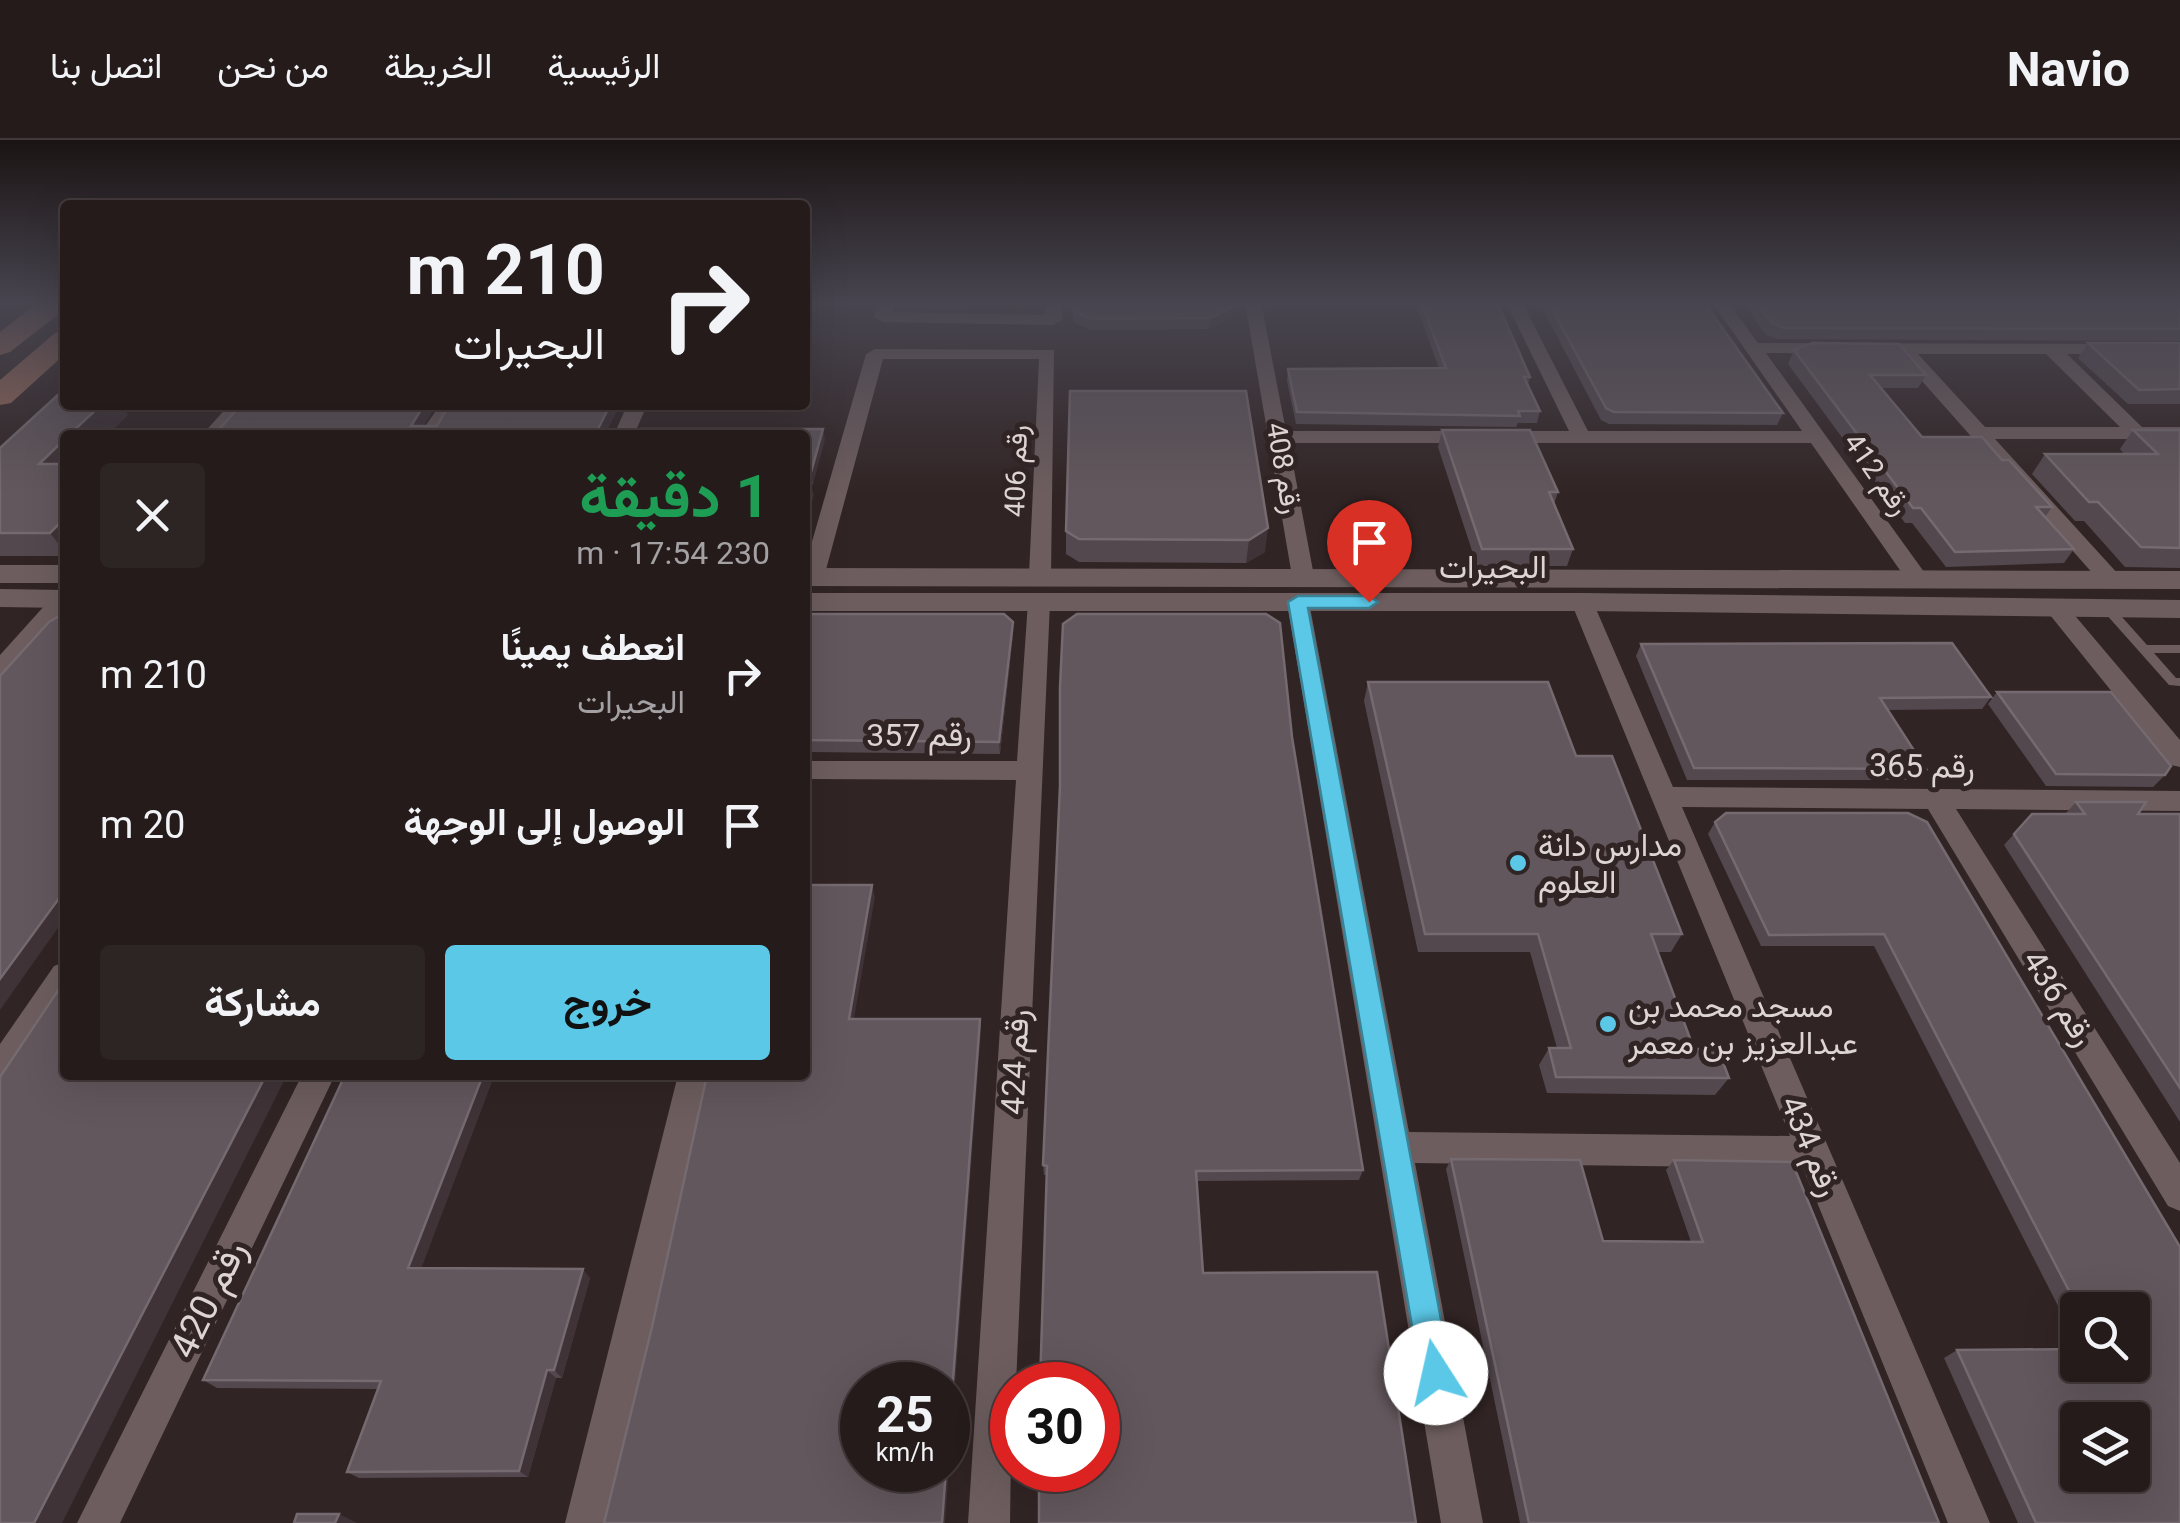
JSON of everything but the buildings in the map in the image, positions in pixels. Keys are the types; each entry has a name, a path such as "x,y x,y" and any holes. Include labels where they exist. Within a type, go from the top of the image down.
{"main road":[{"path":"0,396 34,367"}],"street":[{"name":"رقم 406","path":"810,578 870,367"},
{"name":"رقم 406","path":"1039,589 1048,367"},
{"name":"رقم 408","path":"1265,367 1462,1523"},
{"path":"1546,367 1582,438"},
{"name":"رقم 412","path":"1766,367 1919,581"},
{"path":"1921,367 2111,580"},
{"path":"2069,367 2137,433"},
{"path":"216,430 234,410"},
{"path":"1980,433 2180,433"},
{"path":"1278,437 1817,438"},
{"path":"0,574 60,590"},
{"name":"البحيرات","path":"1584,594 1919,581 2180,580"},
{"name":"البحيرات","path":"810,585 1584,594 2058,610 2180,610"},
{"name":"رقم 424","path":"989,1523 1039,589"},
{"path":"0,598 60,591"},
{"name":"رقم 434","path":"1584,594 1664,796 1969,1523"},
{"path":"0,670 60,596"},
{"path":"2058,610 2180,758"},
{"name":"رقم 357","path":"810,770 1032,771"},
{"name":"رقم 365","path":"1664,796 1937,802 2180,800"},
{"name":"رقم 436","path":"1937,802 2180,1194"},
{"path":"0,1071 60,982"},
{"name":"رقم 420","path":"98,1523 317,1080"},
{"path":"586,1523 693,1080"},
{"path":"1395,1147 1813,1152"}],"lane":[{"path":"2108,610 2173,682 2180,682"},
{"path":"2143,649 2180,649"}],"place":[{"name":"مدارس دانة العلوم","path":"1518,863"},
{"name":"مسجد محمد بن عبدالعزيز بن معمر","path":"1608,1024"}],"route":[{"path":"1369,602 1298,602 1436,1373"}]}
